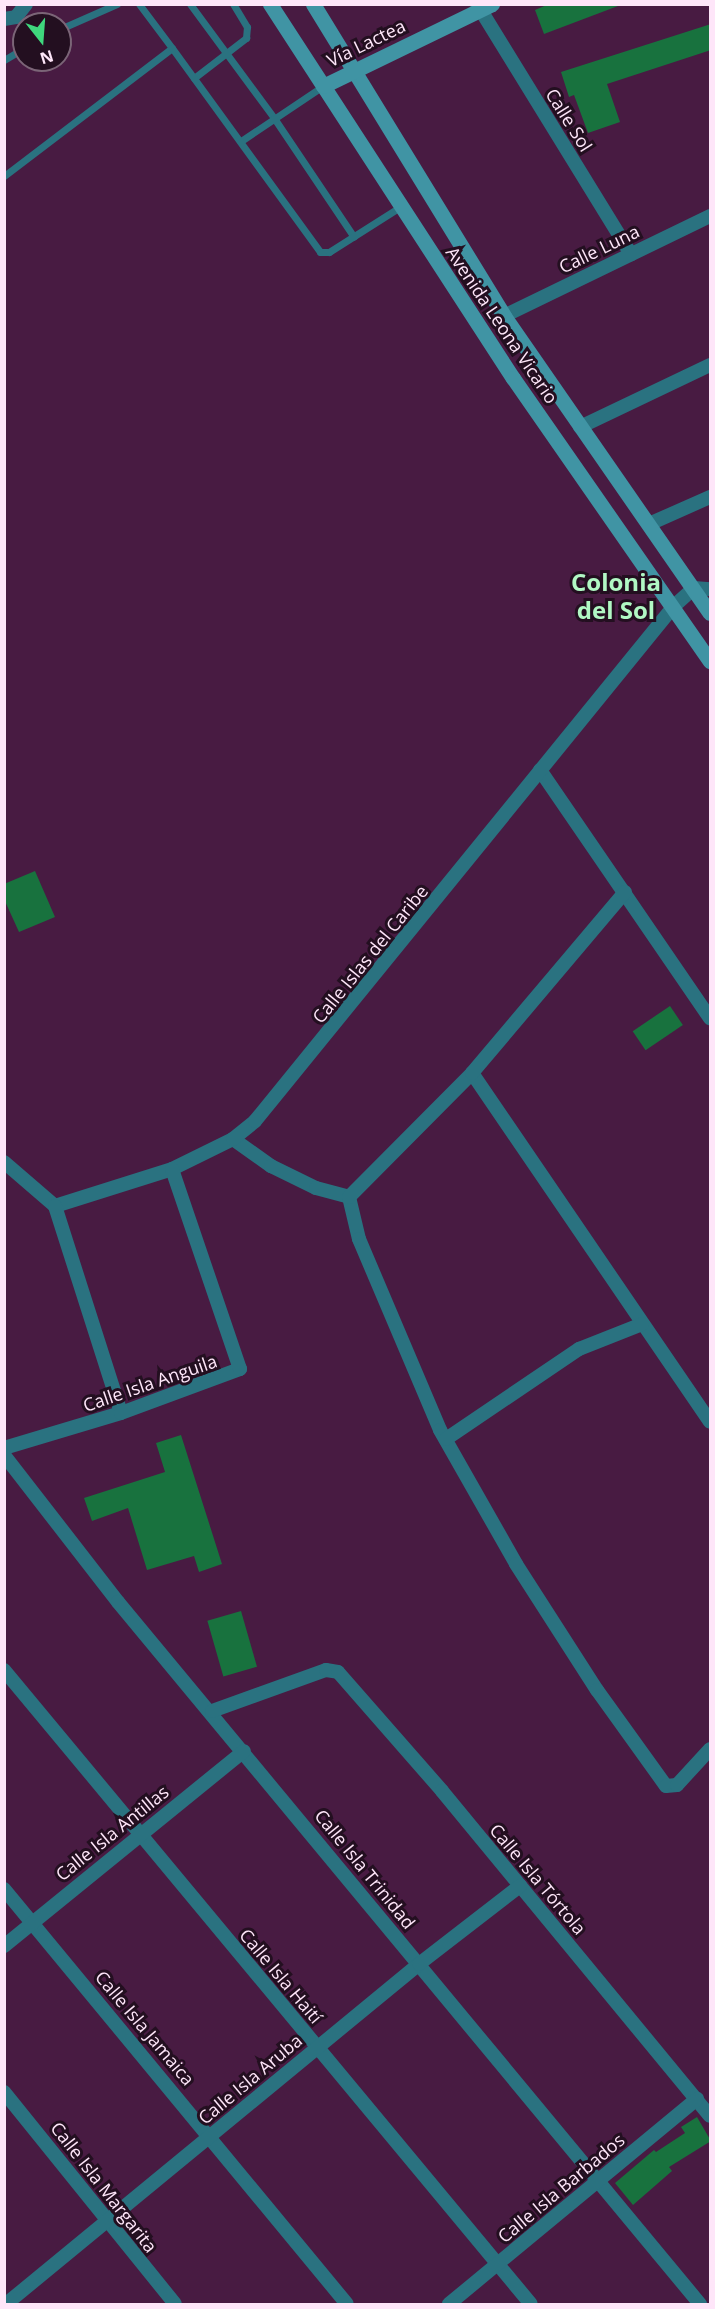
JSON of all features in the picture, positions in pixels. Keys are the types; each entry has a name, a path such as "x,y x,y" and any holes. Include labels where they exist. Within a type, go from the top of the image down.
{"street":[{"path":"4,19 16,17 26,4"},
{"name":"Avenida Leona Vicario","path":"270,4 513,378 711,661"},
{"name":"Avenida Leona Vicario","path":"313,4 504,316 711,613"},
{"name":"Vía Lactea","path":"324,86 483,6"},
{"name":"Calle Sol","path":"483,6 631,254"},
{"name":"Calle Luna","path":"504,316 711,216"},
{"path":"580,427 711,365"},
{"path":"649,524 711,497"},
{"path":"694,588 711,589"},
{"name":"Calle Islas del Caribe","path":"55,1206 172,1169 234,1138 255,1121 308,1059 674,606 694,588"},
{"path":"540,770 711,1018"},
{"path":"349,1197 472,1073 625,892"},
{"path":"472,1073 711,1422"},
{"path":"234,1138 271,1166 316,1188 349,1197"},
{"path":"4,1162 55,1206 121,1413"},
{"name":"Calle Isla Anguila","path":"4,1448 121,1413 240,1370 172,1169"},
{"path":"349,1197 359,1239 405,1354 446,1439 516,1564 597,1690 666,1786 677,1785 711,1749"},
{"path":"446,1439 579,1349 642,1324"},
{"name":"Calle Isla Trinidad","path":"4,1455 118,1602 212,1711 597,2182 700,2304"},
{"name":"Calle Isla Tórtola","path":"212,1711 332,1669 520,1886 711,2116"},
{"name":"Calle Isla Haití","path":"4,1670 531,2304"},
{"name":"Calle Isla Antillas","path":"4,1946 140,1833 244,1751"},
{"name":"Calle Isla Aruba","path":"6,2303 419,1964 520,1886"},
{"name":"Calle Isla Jamaica","path":"4,1889 211,2135 347,2304"},
{"name":"Calle Isla Margarita","path":"4,2092 175,2304"},
{"name":"Calle Isla Barbados","path":"449,2304 697,2099"}],"lane":[{"path":"72,24 117,4"},
{"path":"139,4 320,252 354,237 400,207"},
{"path":"190,4 274,118 354,237"},
{"path":"194,78 246,38 247,27 233,4"},
{"path":"4,176 172,48"},
{"path":"241,141 324,86"}],"building":[{"path":"549,4 618,4 618,6 544,34 535,10"},
{"path":"711,24 711,50 607,84 620,122 588,133 574,95 569,97 561,72"},
{"path":"35,871 55,917 19,932 4,899 4,884"},
{"path":"670,1006 683,1025 646,1050 633,1031"},
{"path":"181,1435 222,1564 199,1572 194,1556 147,1570 128,1508 92,1521 84,1498 165,1472 156,1443"},
{"path":"241,1611 257,1667 223,1676 207,1621"},
{"path":"697,2117 711,2141 669,2167 672,2171 633,2205 615,2183 654,2150 656,2152 685,2133 681,2127"}],"district":[{"name":"Colonia del Sol","path":"616,596"}]}
